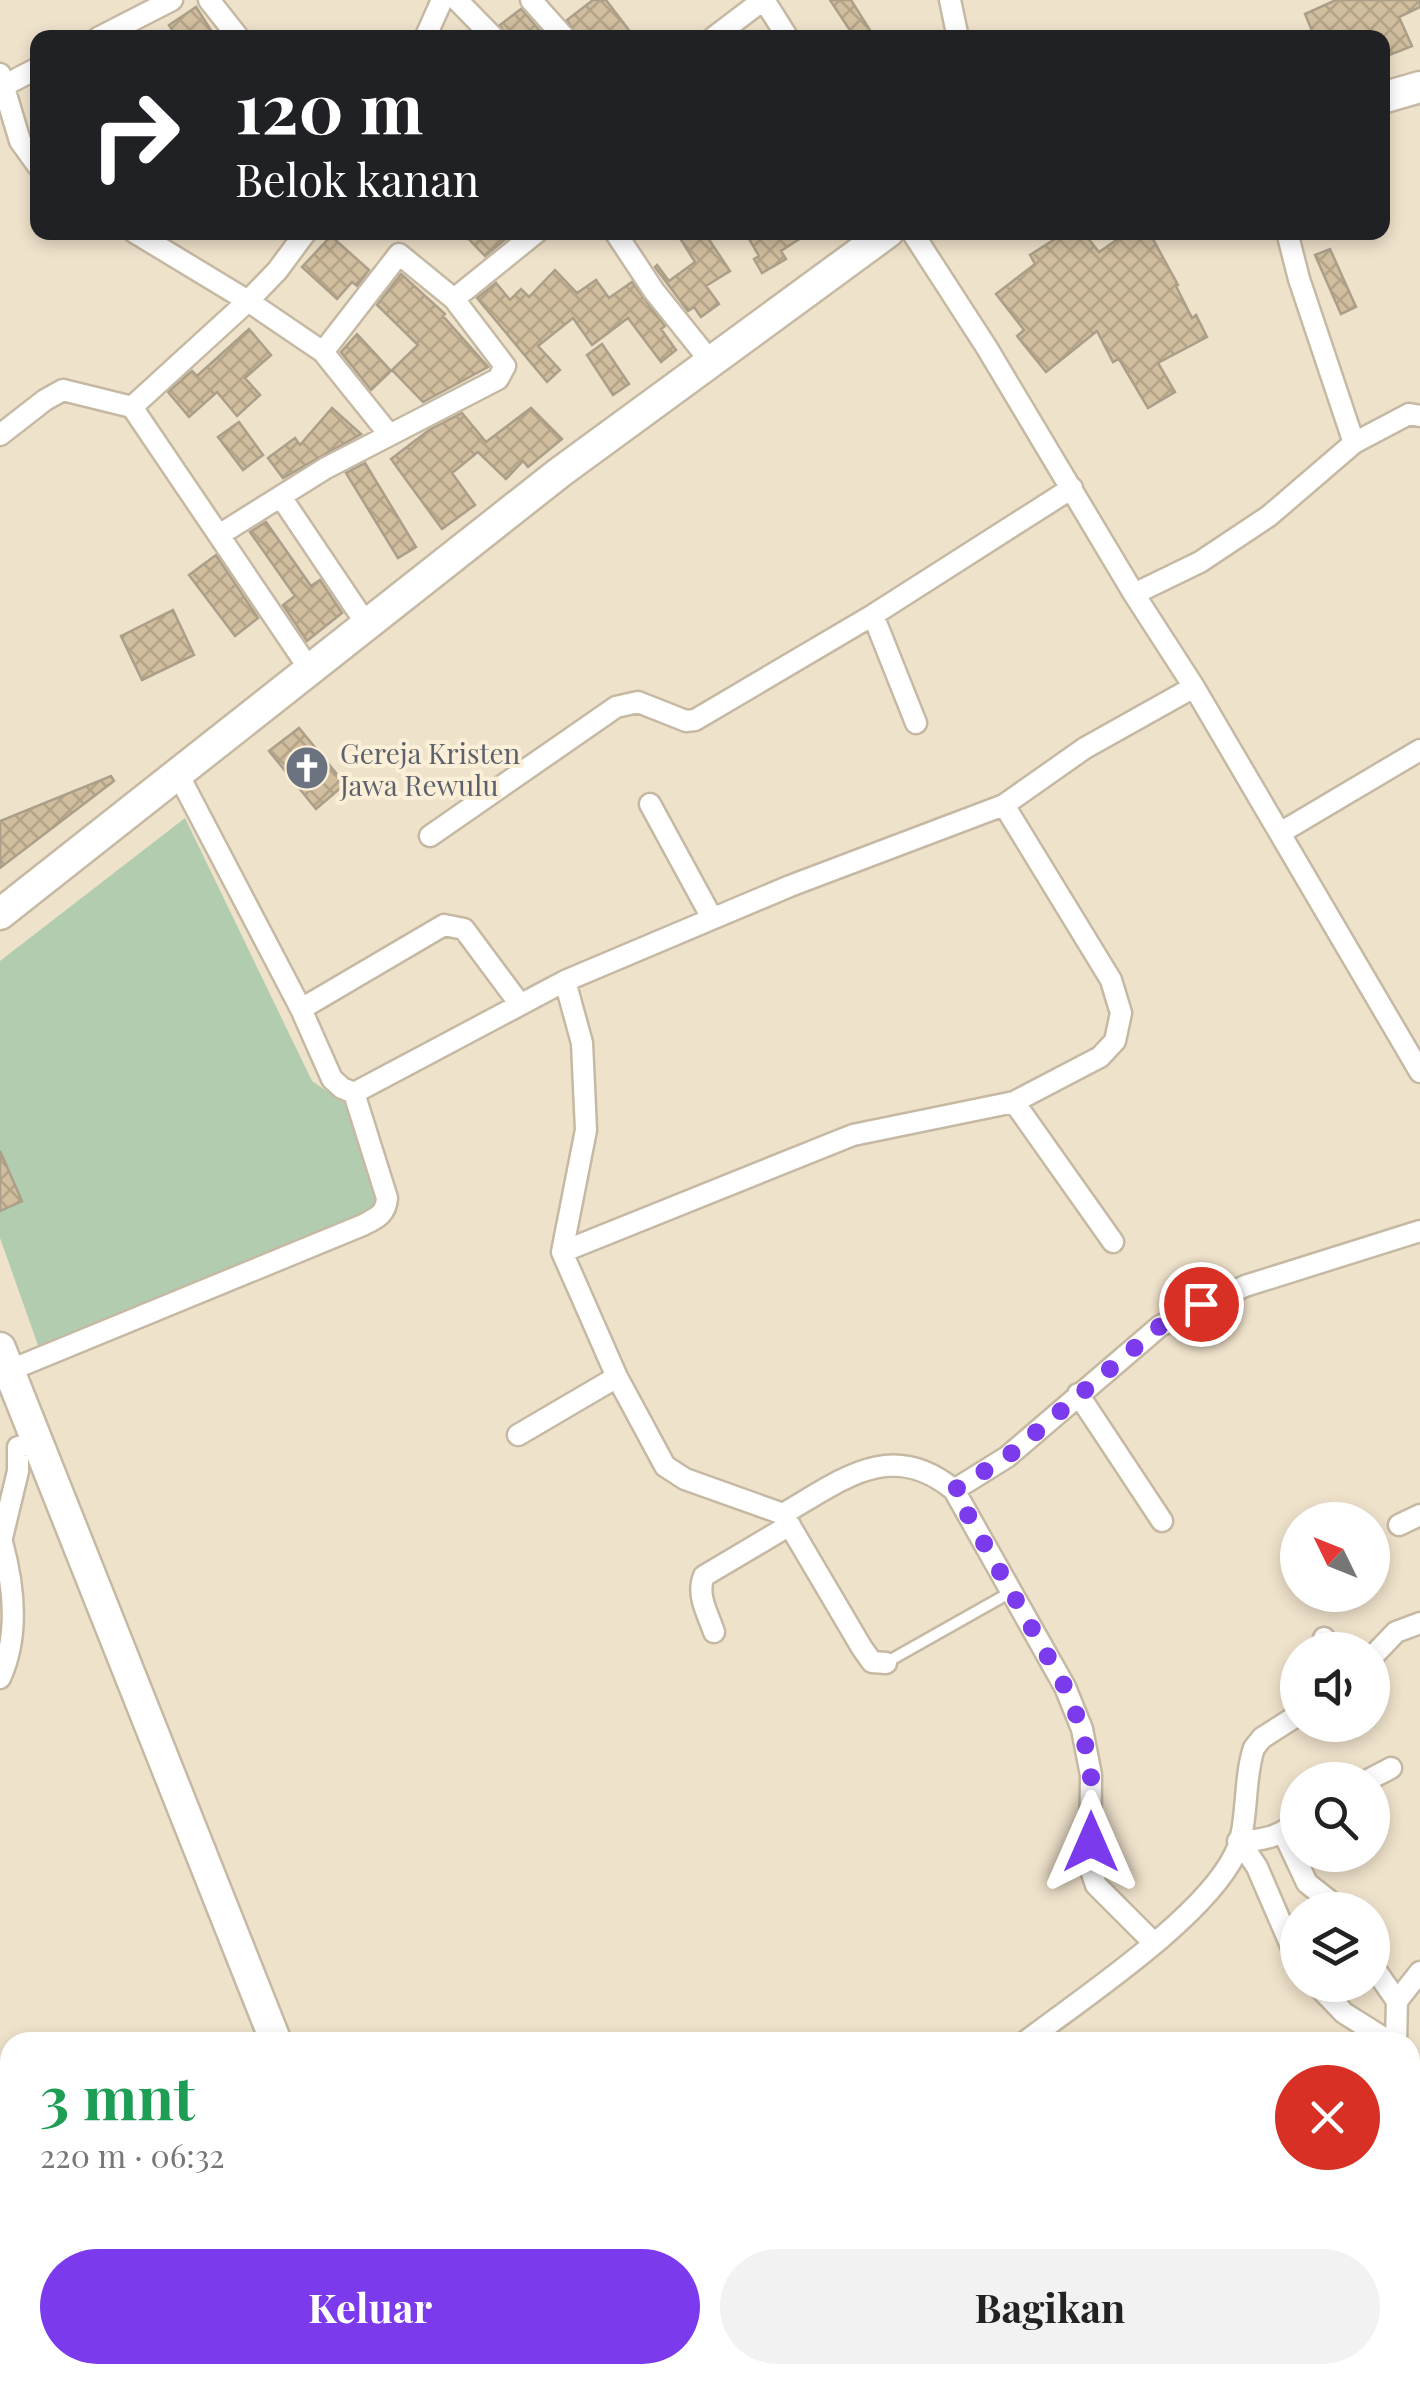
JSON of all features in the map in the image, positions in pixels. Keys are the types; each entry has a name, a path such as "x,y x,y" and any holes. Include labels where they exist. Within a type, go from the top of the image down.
{"main road":[{"path":"1390,96 1420,87"},
{"path":"0,914 559,473 877,240"},
{"path":"4,1359 18,1448 272,2032"}],"street":[{"path":"114,30 172,0"},
{"path":"209,0 232,30"},
{"path":"429,30 442,0"},
{"path":"458,0 486,30"},
{"path":"531,0 558,30"},
{"path":"724,30 764,0 783,30"},
{"path":"950,0 956,30"},
{"path":"30,71 2,80 20,141 30,155"},
{"path":"154,240 324,352 388,434"},
{"path":"132,407 248,301 278,271 300,240"},
{"path":"454,300 527,240"},
{"path":"620,240 654,291 711,362"},
{"path":"917,240 1194,687 1419,1069"},
{"path":"1289,240 1354,443"},
{"path":"220,535 388,434 498,379 504,372 503,359 454,300 399,254 324,352"},
{"path":"0,435 63,390 132,407 310,670"},
{"path":"1134,594 1200,562 1268,516 1354,443 1408,414 1420,416"},
{"path":"430,836 616,706 638,702 696,720 873,615 1072,488"},
{"path":"280,496 367,626"},
{"path":"873,615 916,723"},
{"path":"178,774 301,1009 332,1079 354,1092 564,981 712,918 1004,806 1085,748 1194,687"},
{"path":"1280,833 1420,750"},
{"path":"650,804 712,918"},
{"path":"562,1252 854,1135 1014,1102 1100,1057 1116,1040 1121,1014 1111,980 1004,806"},
{"path":"301,1009 444,925 454,924 464,929 520,1003"},
{"path":"564,981 582,1043 586,1130 562,1252 617,1378 665,1466 685,1479 787,1520 862,1648 872,1662 886,1663"},
{"path":"4,1359 380,1217 387,1198 354,1092"},
{"path":"1014,1102 1113,1242"},
{"path":"954,1490 1007,1457 1160,1326 1244,1286 1420,1230"},
{"path":"518,1435 617,1378"},
{"path":"1078,1394 1162,1521"},
{"path":"0,1678 10,1658 12,1580 1,1544 18,1471 18,1448"},
{"path":"714,1632 701,1596 704,1576 848,1477 891,1463 918,1467 954,1490 1065,1687 1082,1729 1091,1774 1090,1866 1096,1885 1154,1943"},
{"path":"1399,1524 1420,1515"},
{"path":"1390,1638 1420,1623"},
{"path":"1038,2032 1154,1943 1223,1875 1238,1845 1254,1748 1280,1726"},
{"path":"1238,1845 1280,1831"},
{"path":"1238,1845 1257,1867 1280,1920"},
{"path":"1303,1872 1307,1884 1318,1892"},
{"path":"1394,2032 1397,2001 1420,1972"},
{"path":"1390,1991 1397,2001"},
{"path":"1334,2002 1377,2032"}],"lane":[{"path":"886,1663 1012,1592"}],"green space":[{"path":"185,818 312,1081 355,1110 391,1201 39,1348 0,1238 0,961"}],"building":[{"path":"593,0 606,0 629,30 573,30 567,20"},
{"path":"830,0 851,0 870,30 850,30"},
{"path":"1336,0 1420,0 1420,7 1399,17 1412,46 1390,55 1390,30 1312,30 1305,14"},
{"path":"196,7 211,30 172,30 169,25"},
{"path":"521,9 539,30 503,30 500,25"},
{"path":"327,240 335,240 369,270 357,286 352,282 337,299 302,267"},
{"path":"470,240 504,240 485,256"},
{"path":"681,240 709,240 730,271 706,286 719,304 701,317 694,307 688,311 655,267 669,281 695,262"},
{"path":"750,240 798,240 781,251 786,259 762,273 754,259 759,256"},
{"path":"1053,240 1089,240 1099,252 1116,240 1153,240 1192,318 1196,315 1207,337 1158,363 1175,392 1148,408 1119,359 1113,362 1097,331 1046,372 1017,336 1024,330 996,294 1035,264 1030,255"},
{"path":"1330,249 1356,307 1341,314 1315,255"},
{"path":"555,270 577,293 596,280 609,298 632,282 665,326 661,329 676,350 661,362 628,318 592,345 573,318 538,346 560,370 547,382 477,298 496,283 510,300 521,289 529,297"},
{"path":"401,274 445,314 488,367 423,402 392,370 418,345 377,305"},
{"path":"249,329 271,355 245,378 260,395 237,416 217,392 189,417 168,392 192,371 197,376"},
{"path":"357,334 391,371 371,390 341,352"},
{"path":"602,344 629,384 613,395 587,355"},
{"path":"332,408 361,434 283,478 268,458 295,438 300,445"},
{"path":"531,408 562,439 528,467 523,461 506,479 478,452 452,473 475,505 442,529 391,459 429,430 462,413 486,442"},
{"path":"239,422 263,455 243,470 218,437"},
{"path":"365,463 416,547 398,558 346,473"},
{"path":"266,522 311,586 320,580 342,613 307,641 283,605 295,596 250,532"},
{"path":"216,555 258,618 235,636 189,575"},
{"path":"173,610 194,655 142,680 121,636"},
{"name":"Gereja Kristen Jawa Rewulu","path":"299,728 345,784 316,809 269,751"},
{"path":"111,776 114,781 0,868 0,821"},
{"path":"0,1151 22,1201 0,1211"}],"place":[{"name":"Gereja Kristen Jawa Rewulu","path":"307,768"}],"route":[{"path":"1091,1842 1091,1774 1082,1729 1065,1687 954,1490 1007,1457 1160,1326 1201,1304"}]}
